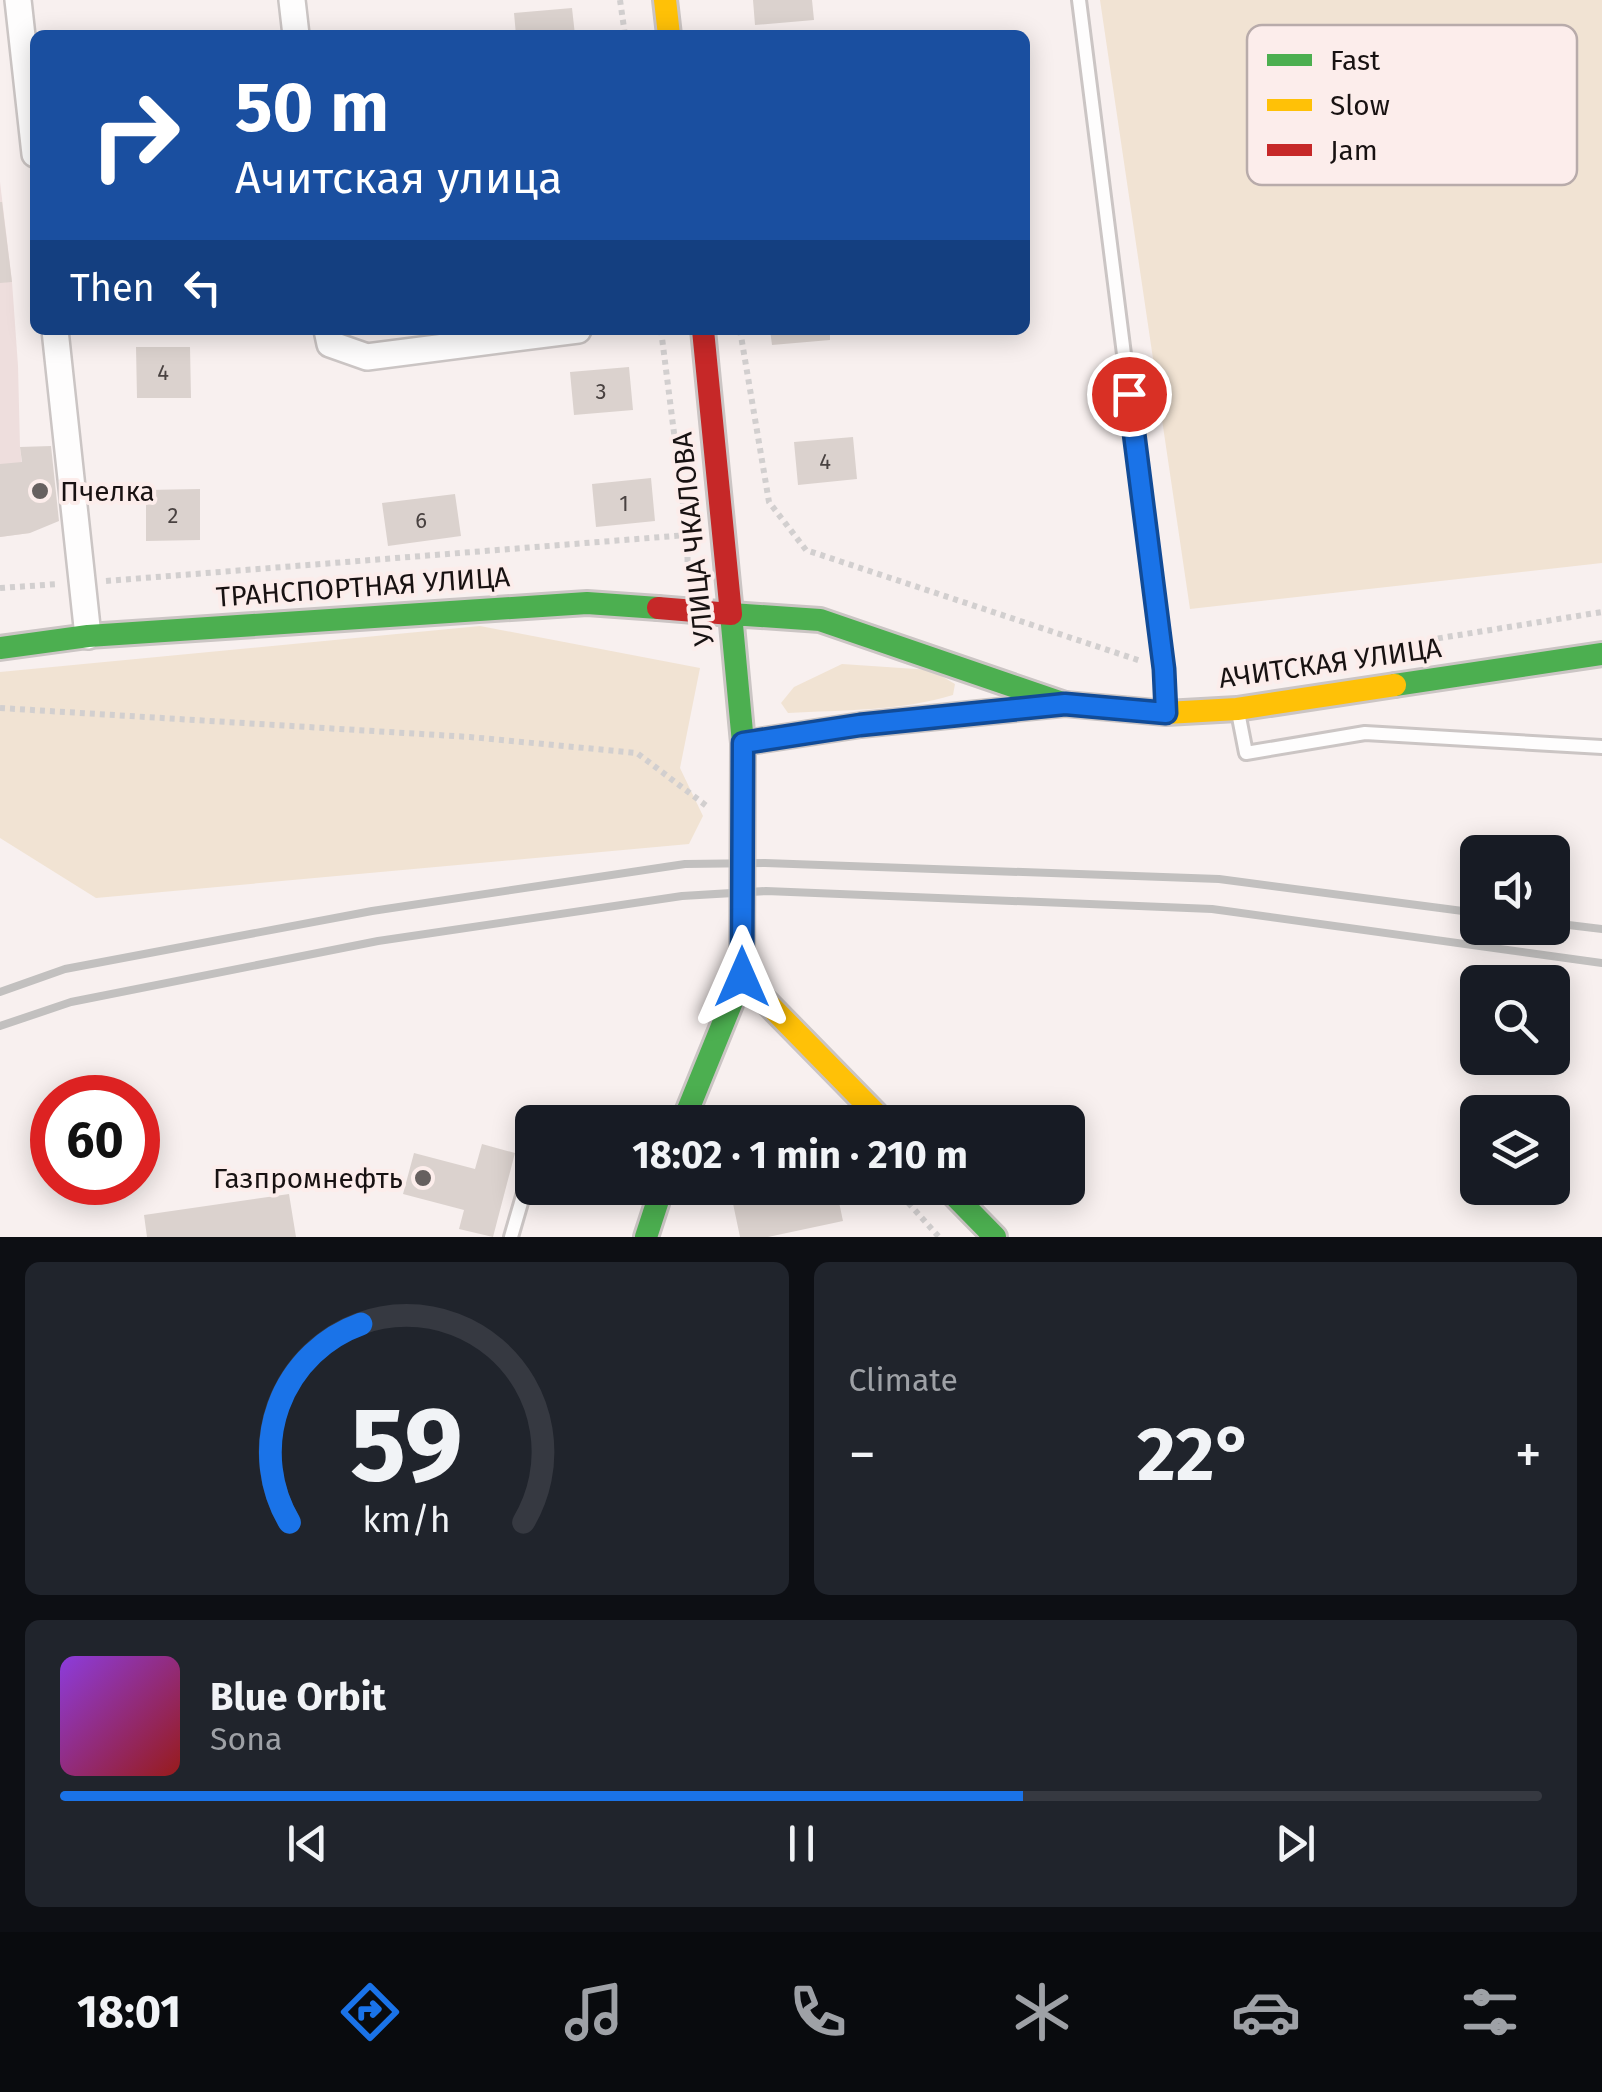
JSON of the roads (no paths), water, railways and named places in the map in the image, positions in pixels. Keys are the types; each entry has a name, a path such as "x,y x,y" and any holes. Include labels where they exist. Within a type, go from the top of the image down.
{"main road":[{"path":"666,0 669,30"},
{"name":"УЛИЦА ЧКАЛОВА","path":"703,335 743,743 742,977"},
{"name":"ТРАНСПОРТНАЯ УЛИЦА","path":"0,648 88,636 587,603 731,614"},
{"name":"АЧИТСКАЯ УЛИЦА","path":"731,614 820,620 1065,704"},
{"name":"АЧИТСКАЯ УЛИЦА","path":"743,743 860,725 1065,704 1166,713 1237,709 1602,654"},
{"path":"691,1105 742,977 867,1105"},
{"path":"646,1237 656,1205"},
{"path":"964,1205 995,1237"}],"street":[{"path":"18,0 30,109"},
{"path":"292,0 295,30"},
{"path":"55,335 88,636"},
{"path":"328,335 330,344 367,356 537,335"}],"lane":[{"path":"1079,0 1164,669 1166,713"},
{"path":"1237,709 1246,753 1365,733 1602,747"},
{"path":"511,1237 520,1205"}],"railway":[{"path":"0,992 65,969 372,911 685,864 765,863 1219,879 1460,911"},
{"path":"0,1026 71,1002 378,941 682,896 766,891 1212,909 1602,963"},
{"path":"1570,925 1602,929"}],"place":[{"name":"Пчелка","path":"40,491"},
{"name":"Газпромнефть","path":"423,1178"}]}
